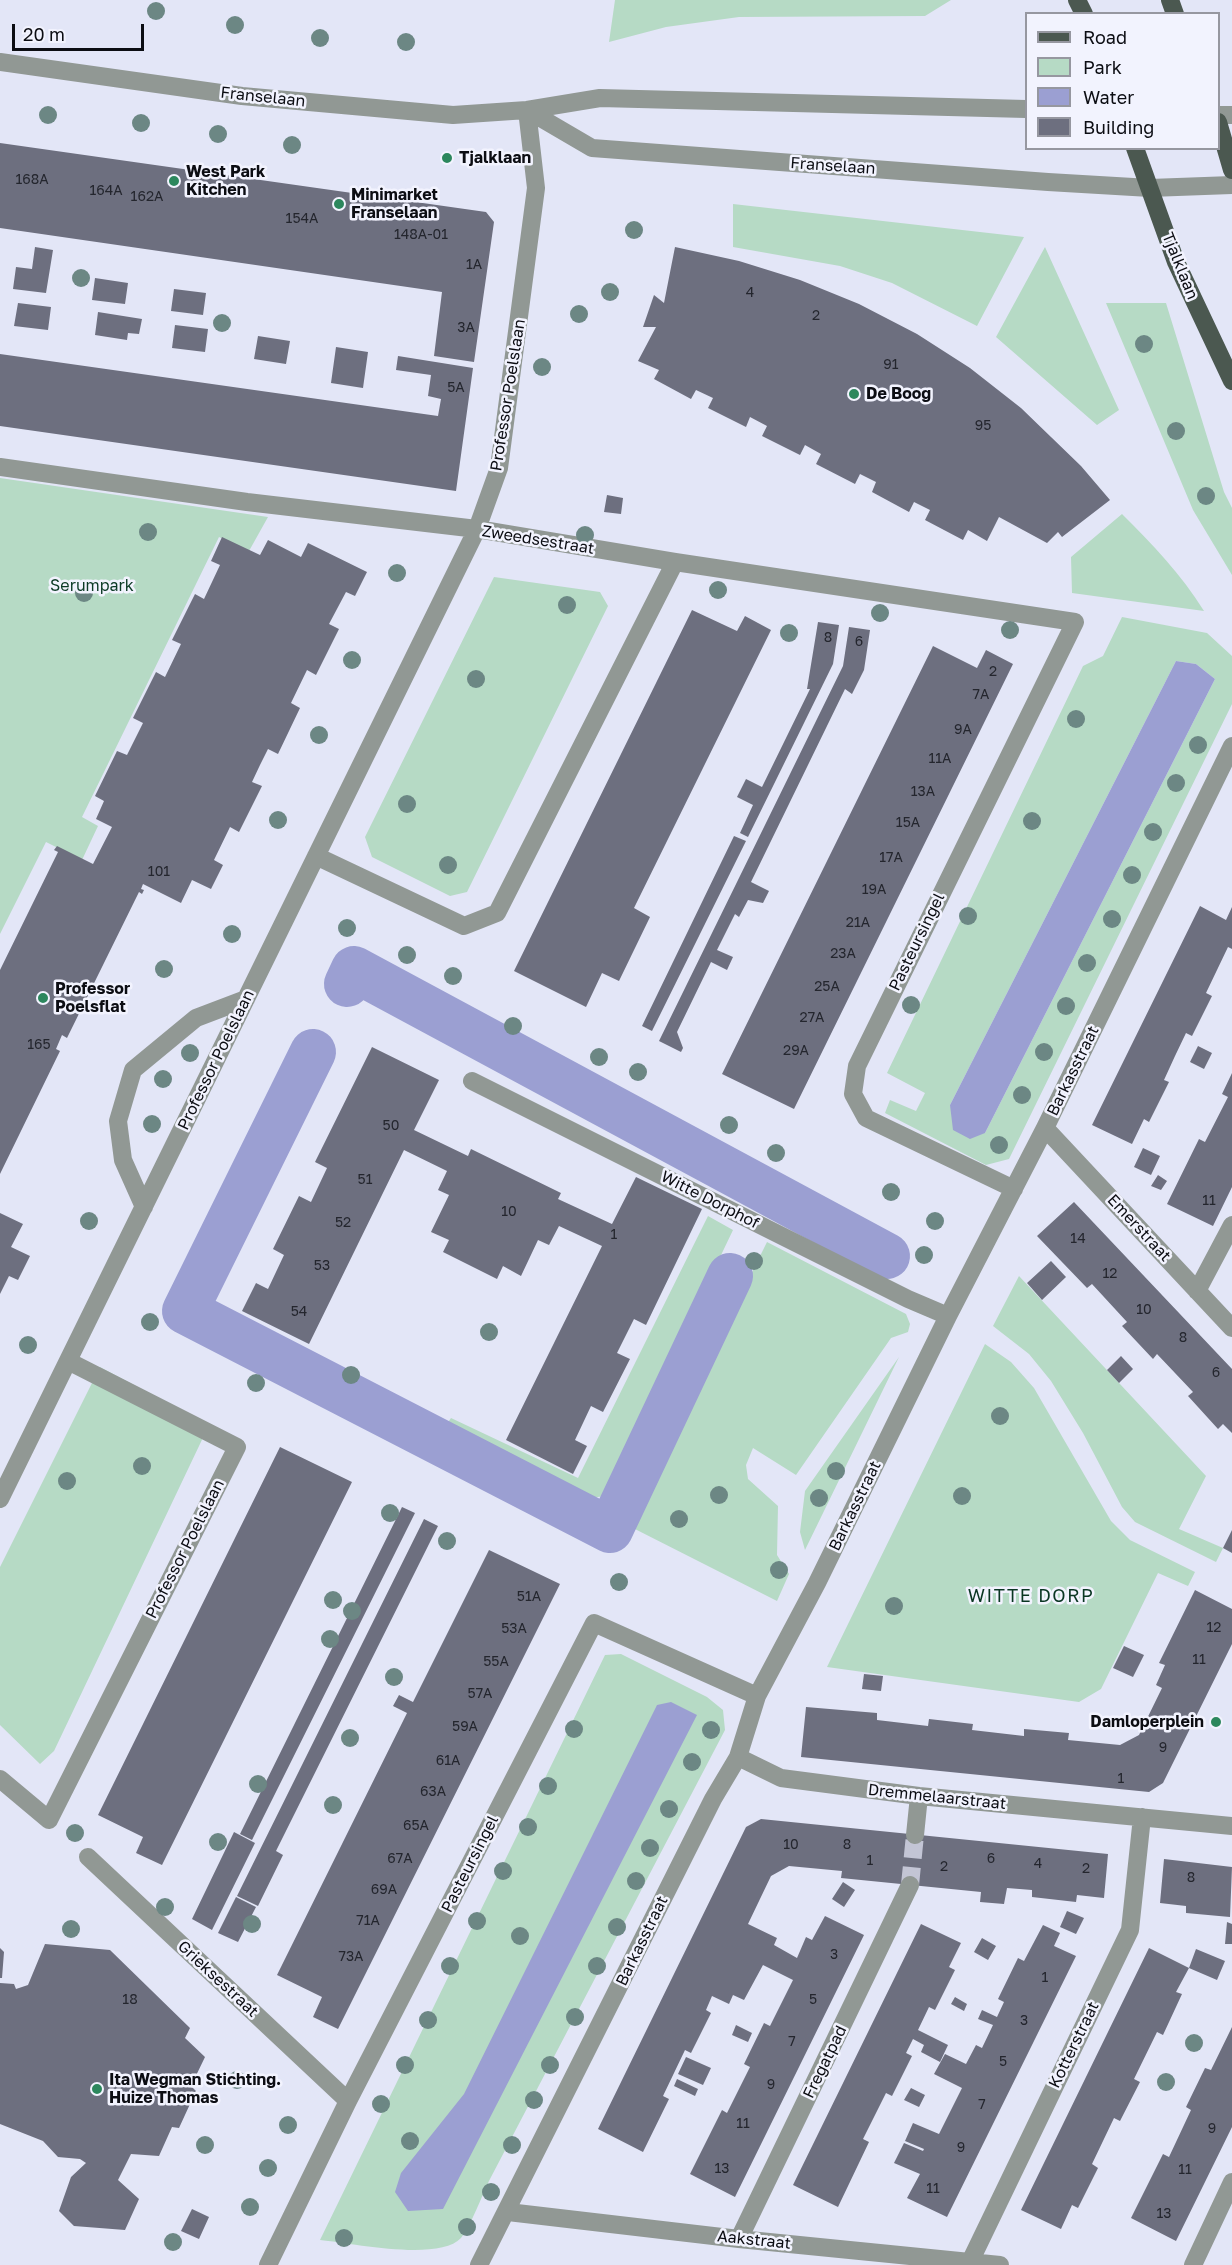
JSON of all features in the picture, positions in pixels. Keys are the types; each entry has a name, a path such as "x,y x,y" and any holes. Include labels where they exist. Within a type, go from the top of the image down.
{"main road":[{"path":"1220,129 1232,170"},
{"name":"Tjalklaan","path":"1136,150 1176,262 1232,381"}],"street":[{"name":"Franselaan","path":"0,62 242,96 453,115 527,110 600,98 1025,109"},
{"name":"Franselaan","path":"527,110 592,148 1150,188 1232,185"},
{"name":"Professor Poelslaan","path":"0,1499 477,529 499,468 535,200 536,188 527,110"},
{"name":"Zweedsestraat","path":"0,467 247,502 477,529 675,562 1075,622"},
{"path":"316,856 464,926 497,913 675,562"},
{"name":"Pasteursingel","path":"1014,1189 866,1118 853,1094 856,1066 1075,622"},
{"name":"Barkasstraat","path":"479,2265 508,2212 713,1799 738,1757 757,1696 817,1583 948,1316 1046,1128 1232,746"},
{"path":"144,1207 123,1160 118,1121 133,1070 196,1018 246,999"},
{"name":"Witte Dorphof","path":"472,1081 886,1288 948,1316"},
{"name":"Emerstraat","path":"1046,1128 1232,1328"},
{"path":"1197,1291 1232,1225"},
{"name":"Professor Poelslaan","path":"0,1779 50,1820 237,1447 68,1361"},
{"name":"Pasteursingel","path":"268,2265 348,2101 594,1623 757,1696"},
{"name":"Dremmelaarstraat","path":"738,1757 781,1778 919,1796 1142,1817"},
{"path":"915,1835 919,1796"},
{"path":"1142,1817 1232,1826"},
{"name":"Kotterstraat","path":"970,2262 1130,1930 1142,1817"},
{"name":"Grieksestraat","path":"88,1857 348,2101"},
{"name":"Fregatpad","path":"739,2239 910,1885"},
{"path":"1193,2265 1232,2182"},
{"name":"Aakstraat","path":"508,2212 739,2239 1000,2265"}],"green space":[{"path":"615,0 951,0 925,16 739,17 666,27 609,42"},
{"path":"733,204 1024,237 977,326 892,283 840,266 733,247"},
{"path":"1045,247 1119,410 1097,425 996,337"},
{"path":"1106,303 1166,303 1224,492 1232,508 1232,575 1193,510"},
{"name":"Serumpark","path":"0,478 268,517 249,551 219,537 82,817 98,826 82,860 46,842 0,934"},
{"path":"1122,514 1166,560 1204,611 1072,593 1071,557"},
{"path":"494,577 600,592 608,606 467,892 450,896 372,857 365,837"},
{"path":"1122,617 1207,633 1232,656 1232,704 1009,1159 986,1165 885,1113 890,1100 916,1111 925,1093 887,1073 1083,666 1103,656","holes":["1176,661 1196,664 1215,679 985,1133 950,1105"]},
{"path":"708,1216 733,1230 606,1496 581,1499 440,1434 451,1418 578,1478"},
{"path":"767,1242 906,1314 910,1324 908,1332 891,1338 796,1475 753,1448 746,1465 748,1479 778,1506 777,1555 789,1574 777,1601 627,1525"},
{"path":"1019,1276 1206,1476 1179,1529 1223,1548 1216,1562 1135,1522 1122,1507 1083,1433 1051,1381 1029,1354 993,1326"},
{"path":"985,1344 1011,1362 1034,1388 1111,1521 1130,1540 1195,1572 1188,1586 1158,1573 1101,1689 1079,1702 827,1667"},
{"path":"899,1357 805,1550 800,1532 805,1491"},
{"path":"100,1367 209,1425 54,1751 40,1764 0,1725 0,1567"},
{"path":"621,1654 707,1697 723,1710 725,1730 490,2179 465,2233 450,2245 415,2250 320,2240 605,1655"}],"water":[{"path":"1176,661 1196,664 1215,679 985,1133 970,1139 953,1130 950,1105"},
{"path":"671,1702 697,1715 443,2209 408,2211 395,2192 401,2173 464,2094 657,1705"}],"building":[{"path":"0,143 486,212 494,222 474,362 434,356 442,292 0,228"},
{"path":"35,247 53,250 46,293 13,289 16,267 32,269"},
{"name":"De Boog","path":"675,247 739,261 800,280 859,304 917,334 970,368 1021,408 1081,466 1110,500 1062,537 1058,532 1047,543 999,517 987,541 968,530 963,540 925,520 930,510 914,502 909,512 872,492 876,482 860,474 855,484 816,464 821,454 805,445 800,455 762,436 767,426 750,417 746,427 708,408 713,398 696,390 691,399 654,379 659,370 638,361 656,327 643,327 654,295 664,303"},
{"path":"95,278 128,283 125,304 92,300"},
{"path":"174,289 206,293 203,315 171,311"},
{"path":"18,303 51,307 48,330 14,326"},
{"path":"98,312 142,319 139,334 128,333 127,340 95,335"},
{"path":"175,325 208,329 205,352 172,348"},
{"path":"258,336 290,341 286,364 254,359"},
{"path":"336,347 368,352 363,388 331,383"},
{"path":"0,354 438,416 441,399 428,396 431,375 396,370 398,356 473,368 456,491 0,426"},
{"path":"607,495 623,498 621,514 604,512"},
{"path":"222,537 260,555 268,540 301,557 308,543 367,572 355,596 346,592 329,624 339,629 316,675 307,670 291,703 300,708 278,754 268,749 260,765 252,782 262,786 239,832 230,827 214,860 223,865 211,889 192,880 181,903 143,884 141,889 144,890 142,894 139,892 67,1038 62,1035 56,1049 60,1051 0,1174 0,970 58,852 54,850 57,846 93,864 112,827 96,819 104,801 95,796 117,751 127,755 143,723 133,718 156,672 165,677 181,644 172,640 195,594 204,599 220,565 211,561"},
{"path":"692,610 737,631 745,616 771,630 634,908 650,917 619,981 602,973 586,1007 514,971"},
{"path":"818,622 839,625 833,664 748,837 740,833 753,805 737,797 746,779 762,787 810,689 807,689"},
{"path":"849,627 870,630 864,670 852,694 845,689 751,882 769,891 763,903 748,900 739,917 735,914 717,950 733,957 727,970 711,962 677,1032 683,1048 681,1052 659,1041 843,666"},
{"path":"933,646 977,668 986,650 1013,664 794,1109 722,1074"},
{"path":"734,836 746,841 652,1031 642,1026"},
{"path":"1200,906 1226,920 1232,907 1232,949 1228,947 1206,993 1212,996 1192,1036 1186,1033 1164,1080 1169,1082 1149,1122 1144,1119 1132,1144 1092,1125"},
{"path":"1198,1046 1212,1053 1204,1069 1190,1062"},
{"path":"372,1047 439,1080 414,1130 468,1156 471,1149 561,1193 558,1199 612,1224 636,1177 702,1209 646,1325 634,1319 617,1353 630,1359 603,1412 591,1406 575,1440 587,1446 573,1474 506,1440 602,1246 559,1226 549,1245 538,1240 521,1276 503,1266 497,1279 443,1252 449,1240 431,1232 449,1195 438,1190 447,1171 404,1150 309,1344 242,1311 256,1283 268,1289 284,1255 273,1249 299,1196 311,1202 327,1168 315,1162"},
{"path":"1232,1073 1232,1187 1213,1226 1167,1204 1199,1139 1205,1142 1228,1097 1222,1094"},
{"path":"1143,1148 1160,1156 1151,1175 1134,1167"},
{"path":"1158,1175 1167,1181 1161,1190 1151,1186"},
{"path":"1074,1202 1232,1369 1232,1433 1223,1424 1218,1429 1188,1396 1193,1392 1157,1354 1153,1359 1122,1326 1127,1322 1092,1284 1087,1288 1037,1236"},
{"path":"0,1213 23,1224 11,1247 30,1256 18,1280 9,1276 0,1294"},
{"path":"1051,1261 1066,1277 1042,1300 1027,1283"},
{"path":"1121,1356 1133,1369 1119,1383 1107,1370"},
{"path":"280,1447 352,1482 162,1865 136,1853 143,1837 98,1815"},
{"path":"402,1507 415,1513 252,1840 240,1834"},
{"path":"424,1519 438,1526 276,1851 283,1855 258,1906 237,1896"},
{"path":"1232,1530 1232,1553 1223,1548"},
{"path":"489,1550 560,1584 338,2029 313,2017 322,1997 277,1975 407,1713 393,1706 399,1695 413,1702"},
{"path":"1195,1590 1232,1609 1232,1644 1163,1783 1149,1792 801,1757 806,1707 877,1713 877,1720 928,1726 929,1719 973,1724 972,1730 1024,1736 1024,1729 1069,1733 1068,1740 1120,1745 1139,1735 1162,1688 1156,1685 1165,1665 1159,1663"},
{"path":"1124,1646 1144,1655 1133,1677 1113,1668"},
{"path":"864,1674 883,1676 881,1691 862,1689"},
{"path":"761,1819 1108,1854 1104,1898 1077,1895 1076,1902 1032,1897 1032,1890 1007,1888 1004,1904 980,1902 981,1892 841,1878 842,1871 789,1866 771,1876 748,1924 777,1938 774,1945 797,1958 806,1937 812,1940 825,1916 864,1935 735,2197 690,2174 722,2110 727,2113 750,2067 744,2064 764,2023 770,2026 793,1980 763,1965 744,2000 733,1995 729,2004 712,1996 706,2010 711,2013 691,2053 685,2050 663,2096 669,2099 643,2152 598,2129 746,1827"},
{"path":"234,1832 255,1843 212,1930 192,1919"},
{"path":"1164,1859 1232,1867 1230,1917 1186,1913 1186,1906 1160,1903"},
{"path":"843,1882 855,1890 844,1907 832,1899"},
{"path":"236,1897 256,1907 238,1942 218,1933"},
{"path":"1067,1911 1084,1918 1076,1934 1060,1927"},
{"path":"1227,1922 1232,1924 1232,1944 1225,1944"},
{"path":"921,1924 961,1943 949,1967 955,1970 935,2010 929,2007 918,2030 948,2045 940,2062 921,2052 924,2045 913,2039 906,2053 912,2056 892,2096 886,2093 863,2139 869,2142 838,2207 793,2185"},
{"path":"1043,1925 1060,1933 1054,1946 1076,1956 947,2217 907,2198 920,2174 894,2163 904,2143 923,2151 924,2149 905,2141 913,2123 939,2134 962,2088 934,2074 945,2054 966,2064 976,2045 982,2048 993,2025 978,2019 982,2010 997,2017 1004,2002 998,1999 1018,1958 1024,1961"},
{"path":"982,1938 996,1946 988,1960 974,1952"},
{"name":"Ita Wegman Stichting. Huize Thomas","path":"45,1944 110,1950 190,2028 185,2038 205,2057 191,2086 196,2091 179,2128 172,2127 159,2156 131,2154 118,2180 139,2199 125,2230 74,2226 59,2211 71,2177 86,2163 80,2159 58,2157 43,2141 0,2124 0,1983 14,1984 16,1989 28,1985"},
{"path":"0,1948 4,1952 2,1978 0,1978"},
{"path":"1149,1948 1189,1968 1176,1992 1182,1994 1163,2035 1157,2032 1134,2079 1140,2082 1120,2121 1114,2118 1092,2164 1098,2168 1078,2208 1072,2205 1061,2229 1021,2210"},
{"path":"1196,1949 1225,1961 1217,1980 1189,1968"},
{"path":"955,1997 967,2004 964,2011 951,2004"},
{"path":"736,2025 752,2033 748,2042 732,2035"},
{"path":"1232,2027 1232,2127 1176,2241 1131,2218 1163,2154 1169,2157 1191,2110 1186,2107 1205,2068 1211,2070"},
{"path":"686,2057 711,2068 703,2085 678,2074"},
{"path":"677,2079 698,2089 695,2096 674,2086"},
{"path":"911,2088 925,2095 919,2107 904,2100"},
{"path":"192,2209 209,2217 199,2239 181,2231"}],"waterway":[{"path":"347,984 354,969 887,1256"},
{"path":"313,1052 185,1311 610,1530 730,1276"}],"tunnel":[{"path":"910,1885 915,1835"}],"place":[{"name":"Tjalklaan","path":"447,158"},
{"name":"West Park Kitchen","path":"174,181"},
{"name":"Minimarket Franselaan","path":"339,204"},
{"name":"De Boog","path":"854,394"},
{"name":"Professor Poelsflat","path":"43,998"},
{"name":"Damloperplein","path":"1216,1722"},
{"name":"Ita Wegman Stichting. Huize Thomas","path":"97,2089"}],"district":[{"name":"WITTE DORP","path":"1031,1596"}]}
